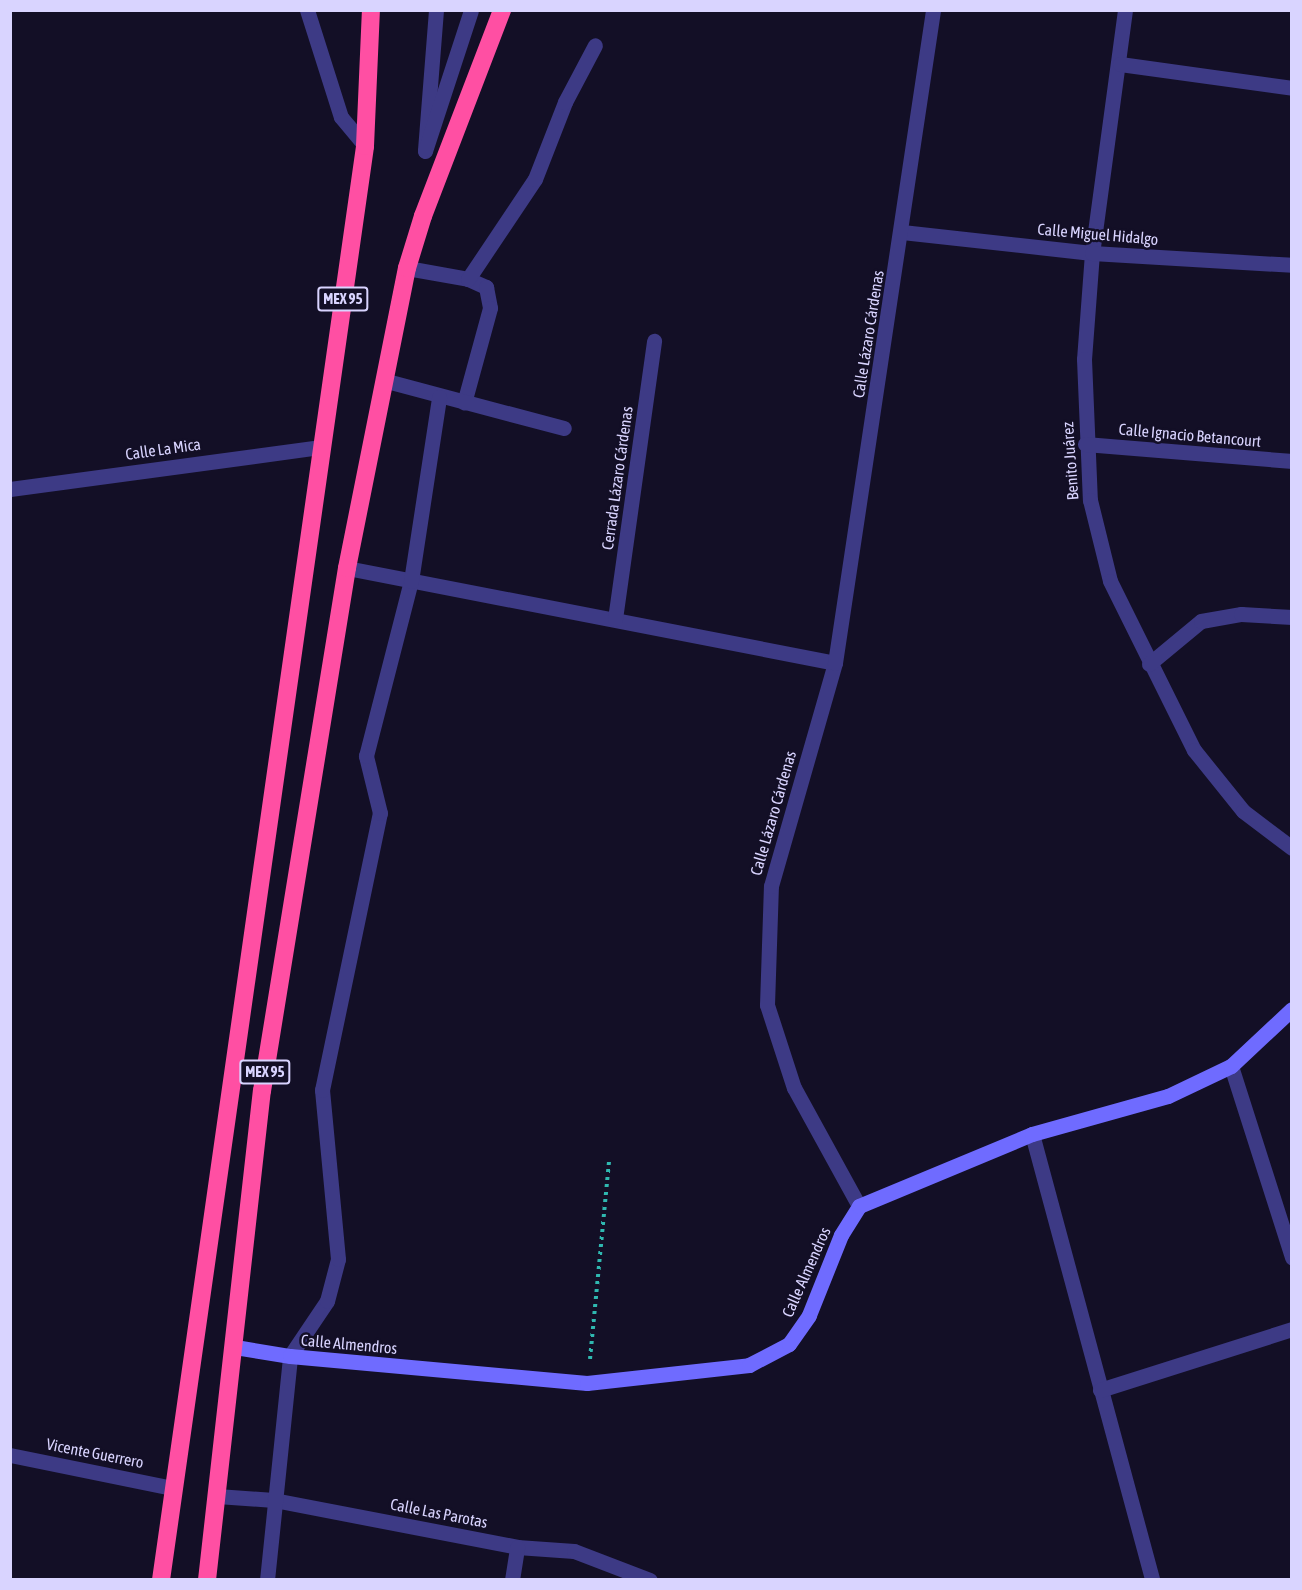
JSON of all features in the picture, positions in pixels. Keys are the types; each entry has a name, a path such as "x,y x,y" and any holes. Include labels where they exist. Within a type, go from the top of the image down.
{"highway":[{"name":"MEX 95","path":"161,1580 172,1488 365,146 371,10"},
{"name":"MEX 95","path":"207,1580 262,1091 347,568 407,268 423,216 502,10"}],"street":[{"path":"307,10 341,117 365,146"},
{"path":"436,10 425,151 471,10"},
{"name":"Calle Lázaro Cárdenas","path":"859,1206 794,1088 767,1005 771,886 835,663 902,232 933,10"},
{"name":"Benito Juárez","path":"1125,10 1120,64 1092,253 1084,359 1085,444 1090,500 1110,581 1149,664 1194,750 1243,811 1292,848"},
{"path":"468,279 535,179 565,102 595,45"},
{"path":"1120,64 1292,88"},
{"name":"Calle Miguel Hidalgo","path":"902,232 1092,253 1292,265"},
{"path":"407,268 468,279 486,287 490,308 464,403"},
{"name":"Cerrada Lázaro Cárdenas","path":"615,619 654,341"},
{"path":"383,380 439,397 564,428"},
{"path":"267,1580 290,1356 327,1301 338,1259 322,1090 380,813 366,756 411,581 439,397"},
{"name":"Calle Ignacio Betancourt","path":"1085,444 1292,461"},
{"name":"Calle La Mica","path":"10,489 321,447"},
{"path":"347,568 835,663"},
{"path":"1149,664 1201,621 1240,614 1292,617"},
{"path":"859,1206 1032,1134 1168,1096 1231,1066 1292,1009"},
{"path":"1231,1066 1292,1257"},
{"path":"1032,1134 1152,1580"},
{"name":"Calle Almendros","path":"235,1347 290,1356 587,1383 749,1365 789,1344 809,1315 841,1235 859,1206"},
{"path":"1100,1390 1292,1329"},
{"name":"Vicente Guerrero","path":"10,1455 172,1488"},
{"name":"Calle Las Parotas","path":"217,1496 274,1500 517,1547 574,1551 650,1580"},
{"path":"512,1580 517,1547"}],"path":[{"path":"587,1383 609,1160"}]}
